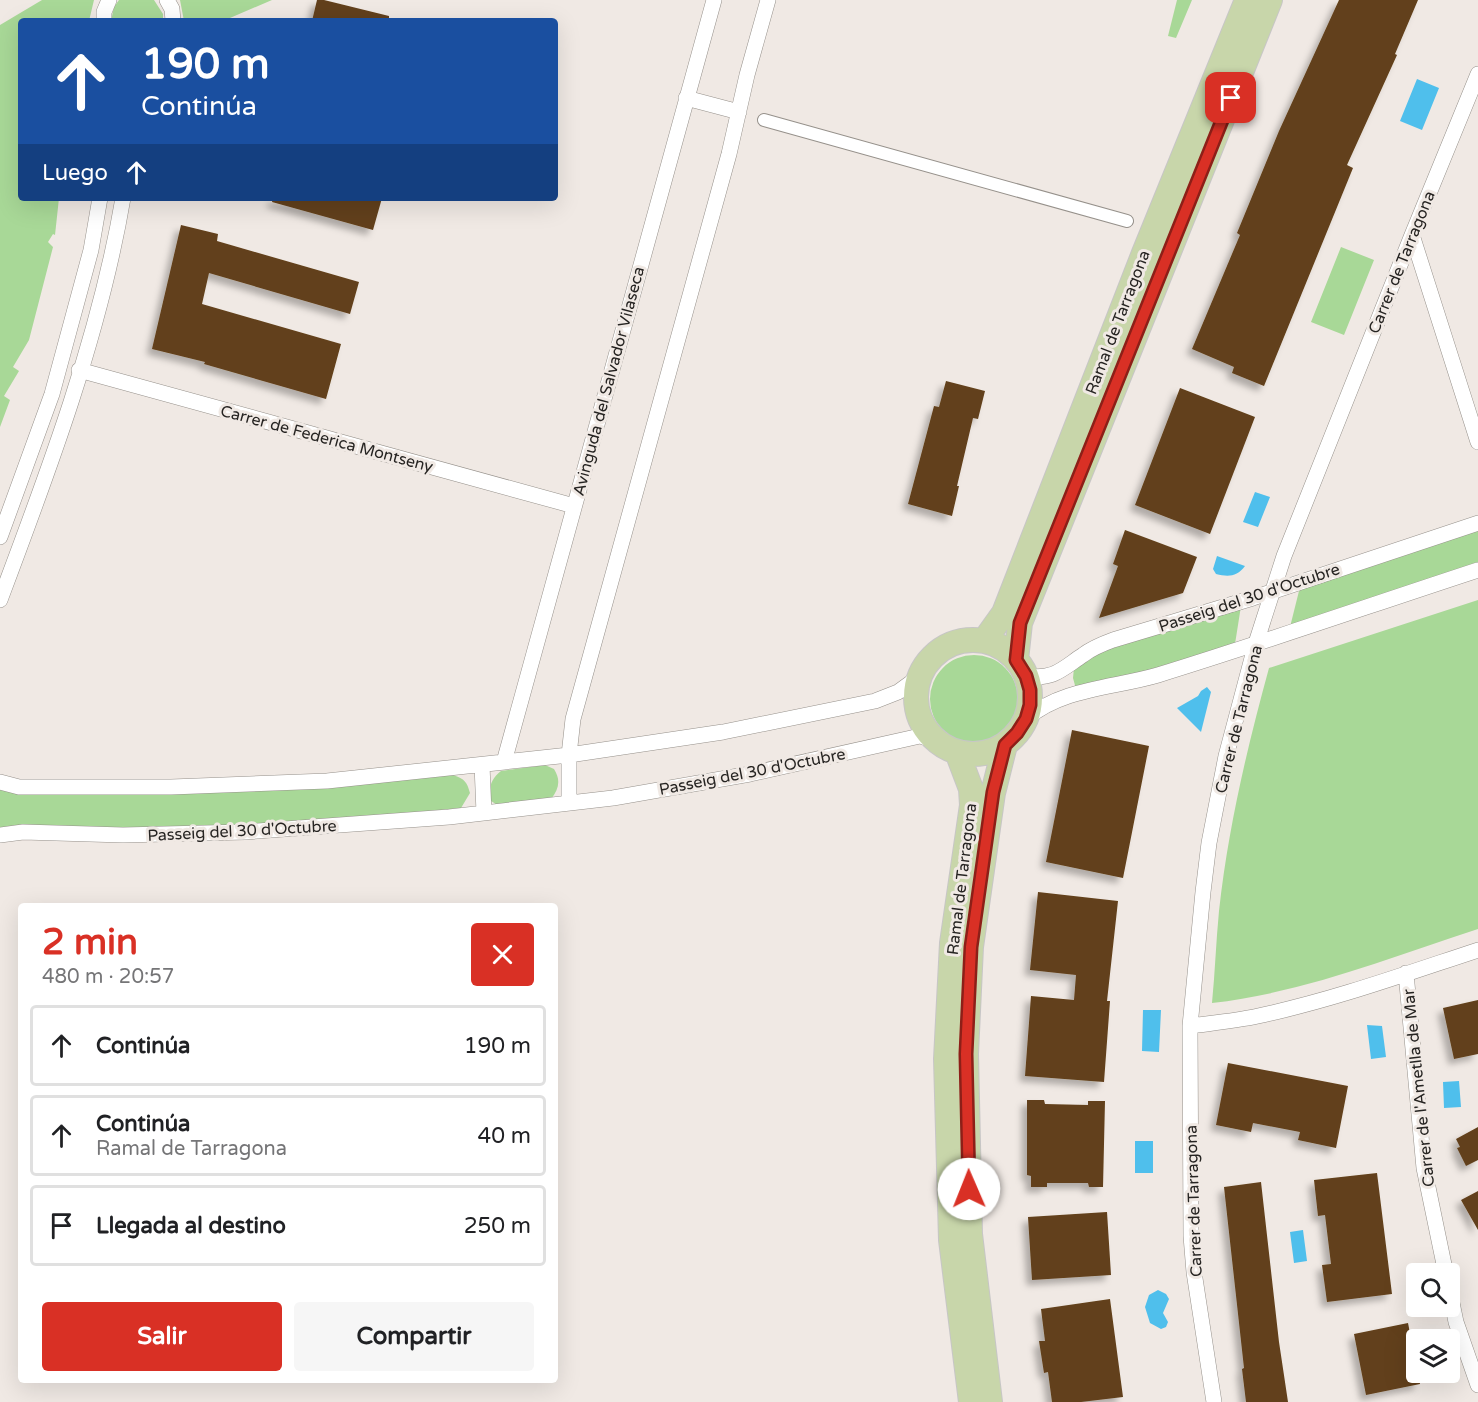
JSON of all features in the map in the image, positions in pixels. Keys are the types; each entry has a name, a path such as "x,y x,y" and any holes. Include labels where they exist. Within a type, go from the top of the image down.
{"main road":[{"name":"Ramal de Tarragona","path":"984,641 1004,613 1144,253 1247,0"},
{"name":"Ramal de Tarragona","path":"1021,668 1020,623 1270,0"},
{"path":"1247,57 1281,0"},
{"path":"984,641 1007,651 1021,668 1030,698 1026,719 1005,745 982,754 957,752 935,740 921,721 916,699 920,676 927,662 939,651 960,642 984,641"},
{"name":"Ramal de Tarragona","path":"990,1402 970,1234 966,1054 971,947 993,792 1005,745"},
{"name":"Ramal de Tarragona","path":"957,752 971,789 972,805 952,943 946,1059 951,1240 971,1402"}],"street":[{"path":"104,18 109,0"},
{"path":"167,0 172,9 173,18"},
{"name":"Avinguda del Salvador Vilaseca","path":"504,762 714,0"},
{"path":"569,803 573,719 729,154 768,0"},
{"name":"Carrer de Tarragona","path":"1214,1402 1194,1272 1191,1236 1190,1026 1209,843 1226,756 1256,642 1284,556 1478,74"},
{"path":"687,98 739,112"},
{"path":"764,120 1127,221"},
{"path":"0,537 52,394 91,250 99,201"},
{"path":"0,600 72,400 113,255 122,201"},
{"path":"1412,235 1478,441"},
{"name":"Carrer de Federica Montseny","path":"80,370 574,506"},
{"name":"Passeig del 30 d'Octubre","path":"1021,668 1048,677 1058,673 1097,646 1113,640 1253,598 1478,523"},
{"path":"1026,719 1044,706 1064,698 1157,675 1478,570"},
{"path":"0,782 19,787 243,785 327,781 570,755 723,732 865,703 898,692 920,676"},
{"name":"Passeig del 30 d'Octubre","path":"0,835 22,832 123,835 245,832 484,813 613,798 750,774 920,736 935,740"},
{"path":"482,765 484,813"},
{"path":"1190,1026 1256,1016 1330,998 1478,950"},
{"name":"Carrer de l'Ametlla de Mar","path":"1406,973 1424,1168 1444,1263"},
{"path":"1455,1317 1478,1385"}],"green space":[{"path":"42,0 94,0 90,18 18,18 18,201 59,201 55,235 53,234 48,242 53,247 29,340 13,367 19,371 4,396 10,400 0,427 0,25"},
{"path":"119,0 154,0 163,18 112,18 114,7"},
{"path":"180,0 272,0 230,18 183,18"},
{"path":"1177,0 1192,0 1176,38 1168,36"},
{"path":"1341,247 1374,260 1344,335 1311,322"},
{"path":"1478,528 1478,566 1290,627 1300,587"},
{"path":"1478,600 1478,929 1313,983 1212,1003 1219,911 1233,819 1269,668"},
{"path":"1241,606 1235,644 1153,670 1076,689 1073,678 1074,668 1098,651"},
{"path":"974,655 991,659 1005,668 1014,682 1018,699 1014,716 1005,730 991,739 974,743 957,739 943,730 934,716 930,699 934,682 943,668 957,659"},
{"path":"545,765 554,769 558,777 556,792 551,799 499,806 491,801 491,784 501,771"},
{"path":"453,775 465,781 470,793 461,808 288,825 0,832 0,788 356,784"}],"water":[{"path":"1417,79 1439,88 1422,130 1400,121"},
{"path":"1255,492 1270,497 1258,527 1243,522"},
{"path":"1217,556 1245,566 1232,575 1216,574 1213,569"},
{"path":"1207,687 1211,692 1201,732 1177,708 1198,696"},
{"path":"1143,1010 1161,1010 1159,1052 1142,1051"},
{"path":"1367,1025 1382,1026 1386,1057 1371,1059"},
{"path":"1459,1081 1461,1107 1444,1108 1443,1082"},
{"path":"1135,1141 1153,1141 1153,1173 1135,1173"},
{"path":"1303,1230 1307,1261 1294,1263 1290,1232"},
{"path":"1158,1290 1166,1294 1169,1299 1163,1313 1168,1322 1166,1327 1161,1329 1150,1323 1145,1307 1149,1295"}],"building":[{"path":"317,0 389,16 389,18 313,18"},
{"path":"1339,0 1418,0 1395,54 1397,55 1347,165 1353,168 1264,386 1232,373 1234,367 1192,349 1240,235 1237,233 1279,131"},
{"path":"272,201 381,201 373,230"},
{"path":"181,225 218,234 217,241 359,282 350,314 209,273 202,304 341,344 326,399 204,364 205,362 152,349"},
{"path":"946,381 985,391 978,419 973,418 952,516 908,504 934,406 939,407"},
{"path":"1180,388 1255,417 1210,534 1135,505"},
{"path":"1125,530 1197,557 1183,593 1099,618 1118,566 1113,564"},
{"path":"1072,730 1149,746 1123,878 1046,862"},
{"path":"1038,892 1118,901 1107,1001 1110,1001 1104,1082 1025,1076 1031,996 1074,1000 1076,975 1030,970"},
{"path":"1478,1000 1478,1054 1454,1059 1443,1008"},
{"path":"1228,1063 1348,1086 1336,1148 1298,1140 1300,1132 1253,1123 1251,1132 1216,1125"},
{"path":"1027,1100 1044,1100 1045,1104 1088,1105 1088,1101 1105,1101 1103,1187 1089,1187 1088,1183 1047,1183 1047,1187 1031,1187 1031,1176 1027,1175"},
{"path":"1478,1127 1478,1160 1466,1166 1457,1148 1460,1147 1456,1139"},
{"path":"1377,1173 1392,1294 1327,1302 1322,1265 1331,1264 1325,1215 1318,1216 1314,1180"},
{"path":"1261,1182 1288,1402 1246,1402 1224,1187"},
{"path":"1478,1191 1478,1230 1461,1200"},
{"path":"1107,1212 1111,1275 1032,1280 1028,1217"},
{"path":"1110,1299 1123,1397 1081,1402 1052,1402 1048,1372 1044,1373 1039,1341 1045,1341 1041,1309"},
{"path":"1408,1323 1406,1383 1420,1384 1366,1395 1354,1334"}],"route":[{"path":"969,1189 966,1054 971,947 998,769 1005,745 1026,719 1030,705 1030,690 1026,676 1016,660 1020,623 1231,98"}]}
